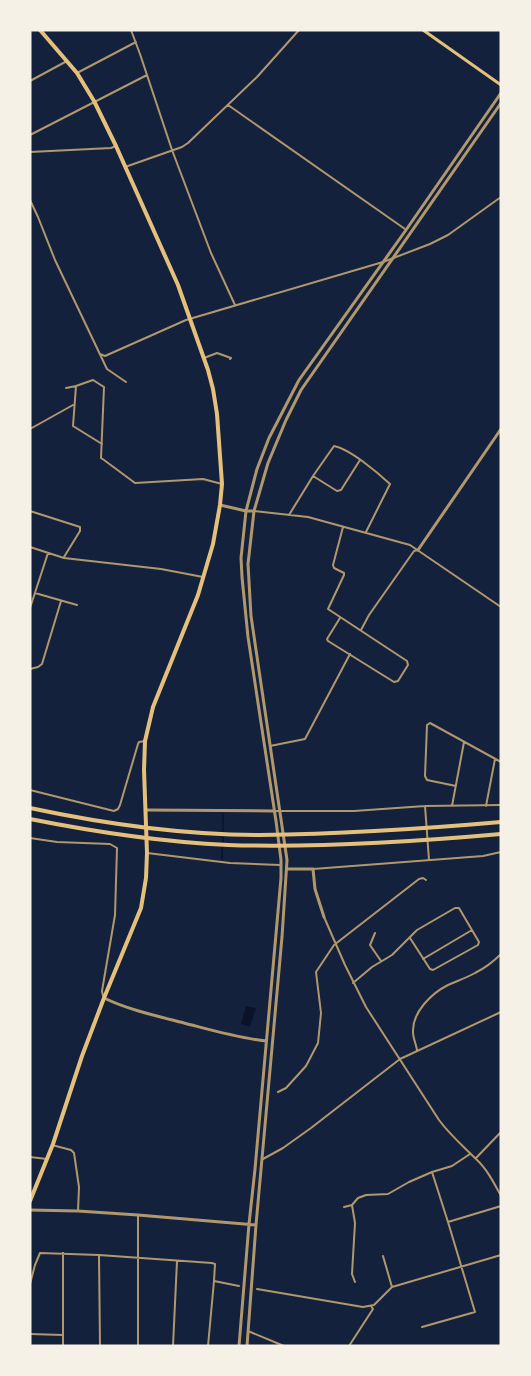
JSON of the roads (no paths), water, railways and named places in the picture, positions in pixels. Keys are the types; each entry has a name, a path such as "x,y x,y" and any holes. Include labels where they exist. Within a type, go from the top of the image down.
{"highway":[{"path":"30,1201 47,1159 82,1056 141,908 146,878 147,851 145,741 153,707 198,594 213,544 222,484 213,389 204,358 164,252 94,101 68,61 40,30"},
{"path":"30,808 135,826 260,835 343,833 501,822"},
{"path":"30,819 134,837 229,845 343,844 501,834"}],"main road":[{"path":"423,30 501,85"}],"street":[{"path":"131,30 210,253 236,306"},
{"path":"125,167 188,143 257,77 298,30"},
{"path":"77,73 136,42"},
{"path":"30,81 68,61"},
{"path":"30,135 147,75"},
{"path":"239,1346 281,878 281,860 244,610 241,558 246,511 257,469 269,438 299,380 501,93"},
{"path":"247,1346 287,869 251,616 249,544 254,511 268,463 300,390 501,103"},
{"path":"228,105 406,230"},
{"path":"30,152 99,149 116,146"},
{"path":"100,354 105,356 190,319 383,261 430,244 448,235 501,197"},
{"path":"30,201 55,260 108,370 126,382"},
{"path":"204,358 219,353 230,359"},
{"path":"66,388 93,380 104,387 101,458 135,483 203,479 222,484"},
{"path":"76,386 73,405 74,427 102,444"},
{"path":"30,429 73,405"},
{"path":"361,630 369,615 414,551 418,550 501,429"},
{"path":"289,515 334,446 338,446 390,484 366,532"},
{"path":"313,476 339,491 360,460"},
{"path":"220,505 246,511 308,517 410,545 501,607"},
{"path":"30,511 80,527 80,531 63,558"},
{"path":"340,618 327,640 394,682 398,681 408,665 407,661 328,609 344,575 333,565 343,527"},
{"path":"30,547 63,558 161,569 203,577"},
{"path":"30,608 48,553"},
{"path":"35,593 77,605"},
{"path":"30,669 42,664 62,601"},
{"path":"270,746 305,739 350,654"},
{"path":"456,786 427,780 425,776 427,725 430,723 501,762"},
{"path":"30,790 114,811 120,805 138,744 145,741"},
{"path":"452,806 464,742"},
{"path":"486,806 495,759"},
{"path":"146,810 354,811 425,806 501,805"},
{"path":"425,806 429,861"},
{"path":"30,838 57,842 110,844 117,848 115,915 102,991 104,998 198,1027 266,1041"},
{"path":"147,851 230,863 280,865"},
{"path":"287,869 429,861 501,852"},
{"path":"313,869 315,889 324,917 366,1007 439,1120 450,1134 476,1158 501,1196"},
{"path":"278,1092 286,1088 306,1066 318,1043 321,1013 316,972 337,944 419,879 426,880"},
{"path":"353,983 392,955 417,930 455,908 459,908 479,942 478,945 433,970 430,969 410,938"},
{"path":"423,959 472,930"},
{"path":"375,933 370,945 381,961"},
{"path":"417,1050 413,1030 421,1008 439,990 473,974 493,962 501,954"},
{"path":"262,1159 269,1157 311,1128 400,1059 499,1013 501,1017"},
{"path":"476,1158 501,1132"},
{"path":"52,1145 74,1153 80,1187 78,1211"},
{"path":"344,1207 352,1205 358,1198 388,1194 409,1182 452,1166 470,1154"},
{"path":"30,1158 47,1159"},
{"path":"422,1327 475,1312 432,1172"},
{"path":"352,1205 356,1223 352,1274 355,1282"},
{"path":"448,1222 501,1206"},
{"path":"30,1210 78,1211 256,1225"},
{"path":"138,1215 138,1346"},
{"path":"30,1284 39,1253 215,1264 208,1346"},
{"path":"63,1253 63,1346"},
{"path":"99,1255 100,1346"},
{"path":"257,1289 363,1307 371,1306 392,1287 501,1255"},
{"path":"383,1256 392,1287"},
{"path":"173,1346 177,1261"},
{"path":"214,1281 239,1286"},
{"path":"349,1346 373,1309 371,1306"},
{"path":"248,1331 284,1346"},
{"path":"30,1334 63,1335"}],"water":[{"path":"246,1006 256,1008 250,1027 241,1024"}],"waterway":[{"path":"223,814 223,831"},
{"path":"222,859 223,836"}]}
